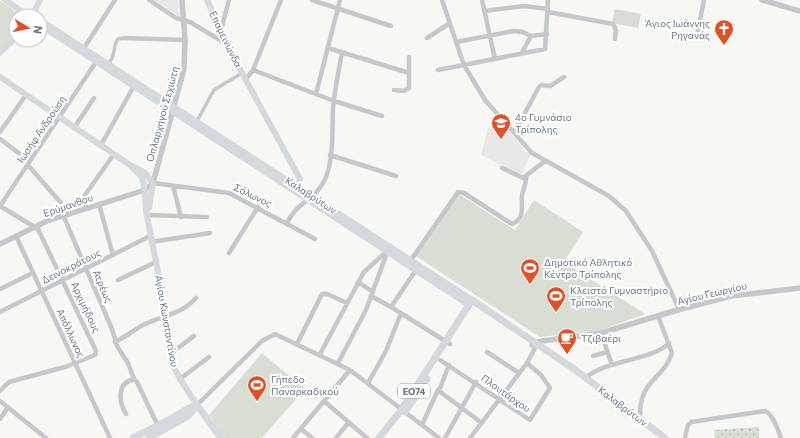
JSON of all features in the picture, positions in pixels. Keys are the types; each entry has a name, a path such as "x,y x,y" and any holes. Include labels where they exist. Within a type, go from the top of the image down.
{"main road":[{"path":"5,0 18,8"},
{"name":"Επαμεινώνδα","path":"207,0 244,76 300,179 296,188"},
{"name":"Καλαβρύτων","path":"48,25 84,48 97,60 108,64 135,84"},
{"name":"Καλαβρύτων","path":"48,30 296,188"},
{"path":"0,53 8,45"},
{"name":"Αγίου Κωνσταντίνου","path":"0,77 101,146 130,165 144,172 153,183 148,215"},
{"name":"Καλαβρύτων","path":"173,109 196,121 582,377 640,418 665,438"},
{"name":"Αγίου Κωνσταντίνου","path":"130,165 138,173 145,190 151,239 170,354 174,367 180,379 221,438"},
{"path":"145,190 149,201"},
{"name":"Καλαβρύτων","path":"410,263 416,270 472,304"},
{"name":"ΕΟ74","path":"385,438 472,304"},
{"name":"ΕΟ74","path":"379,438 404,410 440,360 448,343"},
{"path":"133,438 158,426 189,408 198,405"},
{"path":"149,438 188,416 198,405"}],"street":[{"path":"84,48 115,0"},
{"path":"149,0 176,18 190,22 228,45"},
{"name":"Οπλαρχηγού Σεχιώτη","path":"153,183 184,69 185,40 182,0"},
{"path":"221,30 229,0"},
{"path":"196,121 214,90 244,76 253,70 281,0"},
{"path":"312,0 391,26"},
{"path":"316,94 340,0"},
{"path":"442,0 464,65 484,100 532,153 609,196 626,211 652,251 679,309"},
{"path":"482,0 495,59"},
{"path":"438,70 545,49 548,0"},
{"path":"697,35 704,0"},
{"path":"762,0 800,11"},
{"path":"484,11 524,6 548,10 613,24 616,30 615,39"},
{"path":"427,38 450,23"},
{"path":"456,42 490,34 514,31 523,32 531,36 547,34"},
{"path":"521,54 531,36"},
{"path":"108,64 112,60 118,39 185,40"},
{"path":"328,48 409,73"},
{"path":"287,223 294,210 318,193 326,177 330,155 334,101 342,52"},
{"path":"394,90 404,92 408,89 409,57"},
{"name":"Ιωσήφ Ανδρούση","path":"0,206 97,60"},
{"path":"253,70 334,101 382,116"},
{"path":"513,132 539,87 541,85 550,86 564,77"},
{"path":"101,146 135,84"},
{"path":"0,132 26,95"},
{"path":"74,128 94,98"},
{"path":"0,139 20,154"},
{"path":"86,207 86,195 114,154"},
{"path":"330,155 396,176"},
{"path":"502,168 520,177 526,176 545,161"},
{"name":"Ατρέως","path":"28,165 61,203 86,268 112,329 115,342 128,363 134,379 137,382 158,426"},
{"path":"138,173 147,182 153,183"},
{"path":"410,263 458,192 464,194 512,224 522,213 522,198 526,176"},
{"path":"145,190 153,183"},
{"name":"Σόλωνος","path":"153,183 229,193 258,207 315,239"},
{"path":"173,186 181,217"},
{"name":"Ερύμανθου","path":"0,244 35,226 65,214 145,190"},
{"path":"99,204 112,255"},
{"path":"0,206 35,226"},
{"path":"229,253 258,207"},
{"path":"148,215 207,217"},
{"name":"Αρχιμήδους","path":"35,226 39,230 95,349 95,354 75,364"},
{"name":"Δεινοκράτους","path":"0,312 112,255 151,239 210,233"},
{"name":"Απόλλωνος","path":"16,236 110,438"},
{"path":"320,354 364,272 389,249"},
{"path":"338,363 366,310 389,249"},
{"path":"118,280 156,262"},
{"path":"391,306 416,270"},
{"path":"0,288 33,273"},
{"path":"358,282 372,294 448,343"},
{"name":"Αγίου Γεωργίου","path":"534,345 601,334 679,309 731,296 800,288"},
{"path":"297,344 320,297 323,294 347,303"},
{"path":"115,342 144,325 165,318 183,309 196,298"},
{"path":"368,383 386,351 401,313"},
{"path":"640,418 644,392 671,356 672,351 658,316"},
{"path":"198,405 268,336 276,334 320,354 350,370 439,438"},
{"path":"601,334 612,365"},
{"path":"170,354 194,336"},
{"path":"582,377 612,365 660,351 669,343"},
{"path":"470,438 482,423 498,398 527,363 534,345"},
{"path":"487,352 519,373"},
{"path":"593,356 607,352"},
{"path":"180,379 209,357"},
{"name":"Πλουτάρχου","path":"440,360 476,382 530,420 550,388 541,375 527,363"},
{"path":"0,391 9,382 75,364"},
{"path":"422,425 449,365"},
{"path":"293,438 350,370"},
{"path":"126,414 121,404 120,396 126,384 134,379"},
{"path":"445,438 476,382"},
{"path":"438,390 482,423"},
{"path":"0,401 46,438"},
{"path":"324,401 366,438"},
{"path":"0,419 8,407"},
{"path":"685,438 688,425 691,422 765,411 768,412 775,423 780,438"},
{"path":"336,438 349,422"},
{"path":"301,429 312,438"}],"shaded area":[{"path":"153,0 178,0 179,7 177,10 180,12 180,17"},
{"path":"0,1 10,8 8,8 8,40 0,50"},
{"path":"615,9 641,14 638,28 612,23"},
{"name":"4ο Γυμνάσιο Τρίπολης","path":"496,116 526,152 531,154 521,175 481,155 488,128 492,129"},
{"name":"Δημοτικό Αθλητικό Κέντρο Τρίπολης","path":"457,193 515,230 534,200 583,232 564,262 645,314 601,330 540,337 416,256"},
{"name":"Γήπεδο Παναρκαδικού","path":"262,353 305,389 262,438 225,438 209,415"},
{"path":"759,427 759,438 715,438 714,430"}],"place":[{"name":"Άγιος Ιωάννης Ρηγανάς","path":"724,46"},
{"name":"4ο Γυμνάσιο Τρίπολης","path":"501,140"},
{"name":"Δημοτικό Αθλητικό Κέντρο Τρίπολης","path":"530,285"},
{"name":"Κλειστό Γυμναστήριο Τρίπολης","path":"556,313"},
{"name":"Τζιβαέρι","path":"567,355"},
{"name":"Γήπεδο Παναρκαδικού","path":"257,402"}]}
